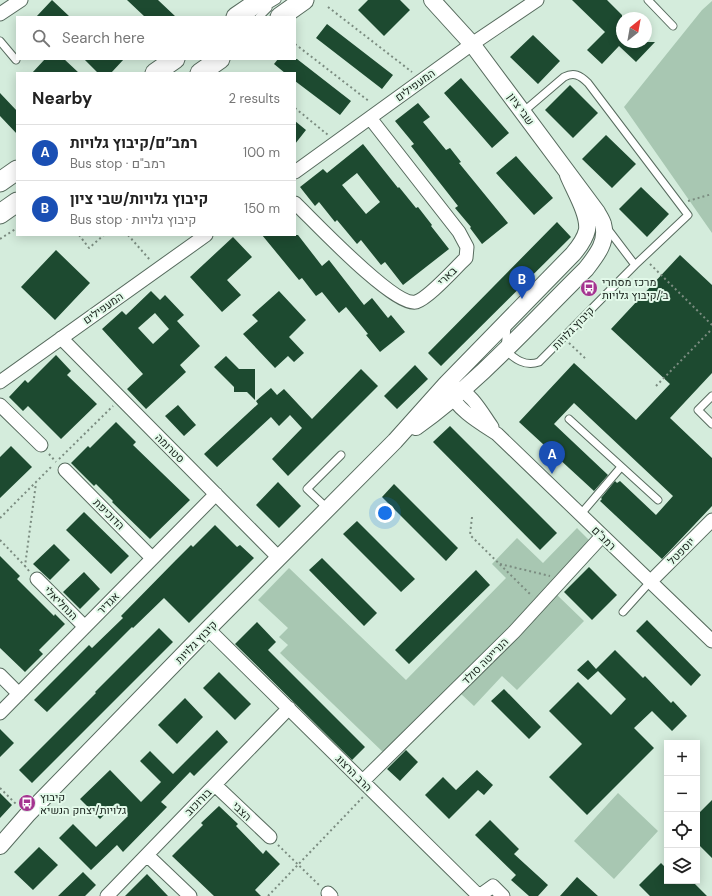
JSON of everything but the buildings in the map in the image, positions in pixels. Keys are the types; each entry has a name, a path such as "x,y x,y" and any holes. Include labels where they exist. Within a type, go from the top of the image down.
{"main road":[{"path":"239,16 273,5 304,0"},
{"path":"156,72 174,60"},
{"path":"207,67 218,60"},
{"path":"0,182 16,171"},
{"path":"0,214 16,203"}],"street":[{"path":"0,14 21,0"},
{"name":"שבי ציון","path":"432,0 472,44 597,212 603,224"},
{"name":"שבי ציון","path":"446,0 472,44"},
{"name":"המעפילים","path":"296,171 472,44 537,0"},
{"name":"בארי","path":"296,203 363,269 392,292 404,299 414,302 424,299 466,258 467,247 460,232 376,114"},
{"name":"שבי ציון","path":"568,175 587,220 587,230 585,236"},
{"name":"קיבוץ גלויות","path":"395,441 458,394 505,350 593,261 603,243 603,224"},
{"name":"המעפילים","path":"0,382 205,236"},
{"name":"קיבוץ גלויות","path":"0,846 27,815 208,629 395,441 446,384 573,254 585,236"},
{"name":"סטרומה","path":"61,338 279,558"},
{"name":"רמב\"ם","path":"446,384 458,394 477,421 497,434 712,641"},
{"path":"0,405 41,445"},
{"name":"הדוכיפת","path":"64,470 152,558"},
{"name":"אגדיר","path":"0,713 216,494"},
{"name":"יוספטל","path":"650,582 712,520"},
{"name":"הנרייטה סולד","path":"367,785 514,632 602,536"},
{"name":"הנחליאלי","path":"37,579 85,626"},
{"name":"הרב הרצוג","path":"208,629 479,896 493,886 502,896"},
{"path":"0,675 19,694"},
{"name":"בורוכוב","path":"107,896 289,708"},
{"name":"הצבי","path":"215,785 270,837"},
{"path":"147,854 190,896"}],"lane":[{"path":"648,0 673,26"},
{"path":"249,16 273,5"},
{"path":"260,16 273,5"},
{"path":"0,41 16,60"},
{"path":"523,112 564,78 571,74 580,76 588,83 680,204"},
{"name":"קיבוץ גלויות","path":"505,350 512,357 521,362 533,364 544,358 643,257 688,215 680,204"},
{"path":"603,224 635,265"},
{"path":"505,350 506,333 509,320"},
{"path":"712,396 698,410 712,424"},
{"path":"569,420 658,500"},
{"path":"328,509 307,489 341,456"},
{"path":"580,515 621,467"},
{"path":"623,612 650,582"}],"path":[{"path":"328,8 422,80"},
{"path":"296,45 376,114"},
{"path":"296,109 336,142"},
{"path":"680,204 712,194"},
{"path":"0,239 16,229"},
{"path":"80,236 89,248 103,236"},
{"path":"129,236 158,270"},
{"path":"643,257 712,325"},
{"path":"656,386 712,330"},
{"path":"564,338 587,360"},
{"path":"41,445 64,470"},
{"path":"25,566 36,482"},
{"path":"472,517 470,535 540,604"},
{"path":"0,540 37,579"},
{"path":"499,564 563,579"},
{"path":"268,896 298,865 367,785"},
{"path":"0,788 27,815"},
{"path":"270,837 329,894"}],"green space":[{"path":"712,1 712,233 624,107 702,10"},
{"path":"577,528 592,543 386,755 280,653 288,645 279,637 288,628 258,600 289,568 406,680 506,578 492,564 517,538 543,563"},
{"path":"555,593 584,621 517,690 502,676 474,706 460,693"},
{"path":"618,793 658,831 614,879 574,841"}],"place":[{"name":"מרכז מסחרי ב׳/קיבוץ גלויות","path":"589,288"},
{"name":"קיבוץ גלויות/שבי ציון","path":"522,299"},
{"name":"רמב״ם/קיבוץ גלויות","path":"552,474"},
{"name":"קיבוץ גלויות/יצחק הנשיא","path":"27,803"}]}
